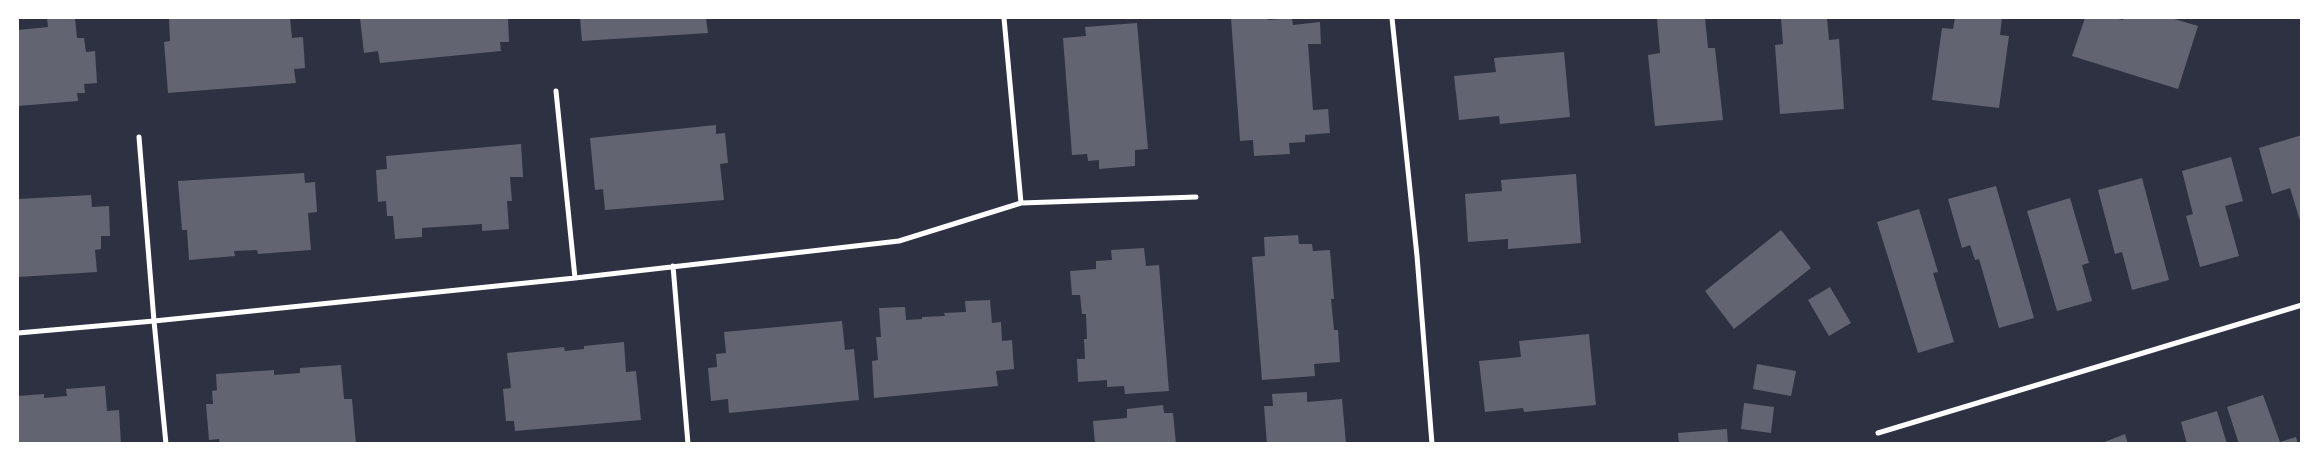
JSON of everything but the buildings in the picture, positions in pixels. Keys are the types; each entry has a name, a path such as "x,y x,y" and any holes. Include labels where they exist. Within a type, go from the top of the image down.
{"street":[{"path":"1004,18 1021,203"},
{"path":"1392,18 1417,256 1432,444"},
{"path":"556,91 575,278"},
{"path":"140,137 154,322 166,444"},
{"path":"18,333 154,322 575,278 899,241 1021,203 1196,197"},
{"path":"673,266 688,444"},
{"path":"1878,433 2302,304"}]}
